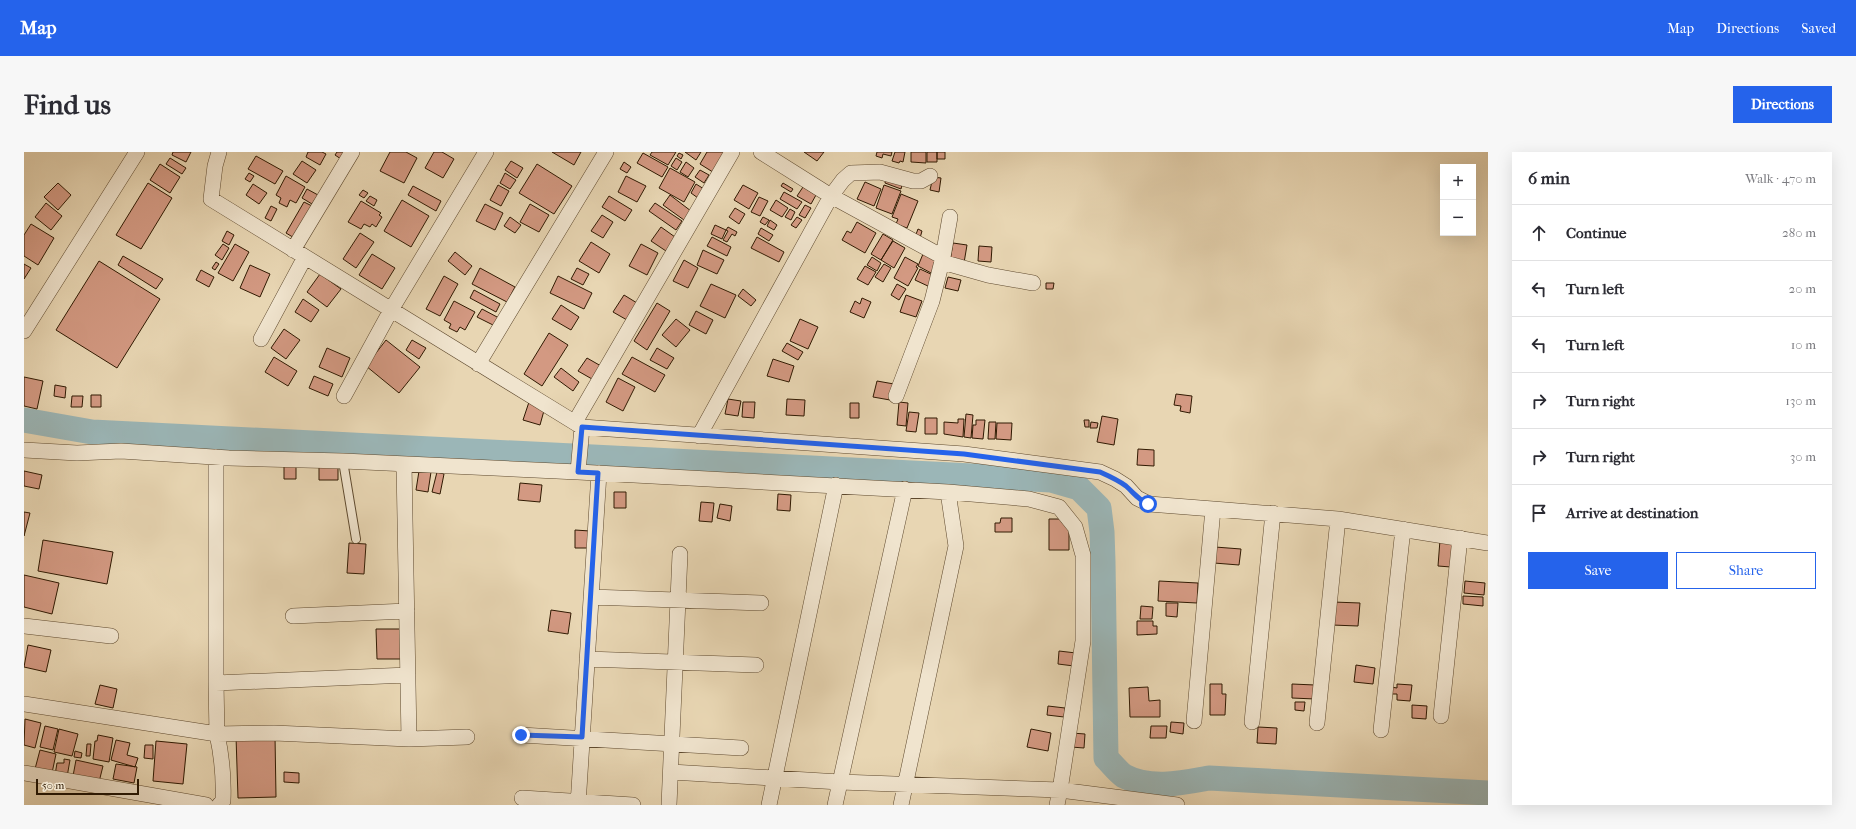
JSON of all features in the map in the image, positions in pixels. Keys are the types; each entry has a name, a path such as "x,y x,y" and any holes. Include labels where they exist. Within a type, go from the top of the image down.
{"street":[{"path":"24,331 137,152"},
{"path":"219,152 215,166 212,199 478,364 579,429 964,454 1100,472 1126,486 1137,498 1148,504 1338,519 1403,528 1488,543"},
{"path":"261,338 299,254 352,152"},
{"path":"344,396 391,310 486,152"},
{"path":"478,364 606,152"},
{"path":"578,468 579,429 732,152"},
{"path":"761,152 831,196 942,260 988,275 1033,283"},
{"path":"699,436 831,196 843,180 851,173 880,172 913,181 921,181 930,176"},
{"path":"896,396 932,301 950,217"},
{"path":"24,450 77,453 121,451 216,457 404,464 578,468 598,473 948,492 1029,499 1059,508 1075,527 1083,555 1083,641 1059,798"},
{"path":"216,457 217,734 222,757 224,777 223,800 219,805"},
{"path":"404,464 409,739"},
{"path":"578,803 598,473"},
{"path":"769,805 836,486"},
{"path":"835,805 905,489"},
{"path":"901,805 956,546 948,492"},
{"path":"1194,721 1213,509"},
{"path":"1252,722 1273,513"},
{"path":"1317,723 1338,519"},
{"path":"1381,730 1403,528"},
{"path":"1442,716 1460,538"},
{"path":"669,805 673,744 680,554"},
{"path":"591,597 761,603"},
{"path":"293,616 407,611"},
{"path":"24,626 111,636"},
{"path":"587,659 756,665"},
{"path":"216,683 408,675"},
{"path":"24,704 217,734 274,733 409,739 467,737"},
{"path":"521,735 582,737 741,748"},
{"path":"671,772 840,782 906,784 1059,798 1177,805"},
{"path":"24,773 206,805"},
{"path":"522,798 578,803 633,805"}],"lane":[{"path":"343,461 356,539"}],"building":[{"path":"173,152 191,152 186,162 172,155"},
{"path":"308,152 322,152 326,154 320,165 306,157"},
{"path":"337,152 345,152 341,159 335,155"},
{"path":"390,152 406,152 417,158 404,183 380,171"},
{"path":"434,152 442,152 454,159 443,178 425,168"},
{"path":"552,152 581,152 574,165"},
{"path":"652,152 676,152 668,165 650,155"},
{"path":"685,152 701,152 696,160"},
{"path":"707,152 729,152 716,174 700,164"},
{"path":"804,152 824,152 817,161"},
{"path":"877,152 892,152 891,156 883,154 882,158 876,156"},
{"path":"895,152 905,152 903,162 900,161 899,163 892,161"},
{"path":"911,152 926,152 926,163 911,162"},
{"path":"927,152 937,152 937,162 927,162"},
{"path":"937,152 945,152 945,159 937,159"},
{"path":"643,153 668,167 662,177 637,163"},
{"path":"679,153 683,155 681,159 677,156"},
{"path":"256,156 283,171 275,184 248,169"},
{"path":"170,158 186,168 182,174 166,164"},
{"path":"676,158 682,162 677,170 671,166"},
{"path":"302,161 316,170 307,183 293,174"},
{"path":"511,161 523,168 517,178 505,170"},
{"path":"624,162 631,167 627,173 620,169"},
{"path":"686,162 694,168 688,177 680,172"},
{"path":"160,164 180,177 170,193 150,180"},
{"path":"537,164 572,186 554,214 519,193"},
{"path":"670,168 695,182 684,202 659,188"},
{"path":"700,170 709,175 704,183 695,177"},
{"path":"249,173 254,176 250,182 245,179"},
{"path":"505,173 516,180 510,189 500,183"},
{"path":"286,176 305,187 296,203 290,200 287,207 279,203 281,198 276,195"},
{"path":"626,176 646,186 637,202 618,192"},
{"path":"933,177 941,178 939,192 930,190"},
{"path":"886,178 903,181 901,189 885,183"},
{"path":"865,182 881,189 874,206 857,199"},
{"path":"58,183 71,195 58,210 44,197"},
{"path":"148,183 172,198 141,249 116,235"},
{"path":"783,183 793,189 791,192 781,186"},
{"path":"253,184 267,193 259,204 246,195"},
{"path":"696,184 704,189 698,198 691,193"},
{"path":"498,185 509,191 501,206 490,200"},
{"path":"743,185 758,193 749,209 734,200"},
{"path":"884,185 901,191 892,214 876,208"},
{"path":"413,186 441,201 436,211 408,195"},
{"path":"803,187 816,195 811,204 797,196"},
{"path":"307,189 318,195 312,204 302,198"},
{"path":"363,190 368,193 364,198 359,195"},
{"path":"784,192 802,202 797,209 780,199"},
{"path":"901,194 918,201 907,228 896,224 898,219 892,217"},
{"path":"670,195 691,211 684,220 663,205"},
{"path":"370,196 377,200 374,206 366,201"},
{"path":"609,196 632,210 625,221 602,207"},
{"path":"759,197 768,201 760,216 751,212"},
{"path":"402,200 429,216 411,247 384,231"},
{"path":"776,200 788,208 782,217 770,210"},
{"path":"361,201 381,213 379,215 382,217 376,227 372,224 370,227 364,224 361,229 348,222"},
{"path":"304,202 314,207 296,239 286,233"},
{"path":"46,203 62,216 51,230 35,217"},
{"path":"655,203 682,221 676,230 649,211"},
{"path":"485,204 503,213 495,230 476,221"},
{"path":"530,204 549,215 539,232 520,222"},
{"path":"805,205 811,208 805,218 799,215"},
{"path":"271,206 277,209 271,221 265,218"},
{"path":"735,208 745,214 739,224 729,217"},
{"path":"790,209 795,212 791,220 785,217"},
{"path":"602,215 613,222 603,238 591,231"},
{"path":"510,217 521,225 515,233 504,226"},
{"path":"763,217 769,220 765,225 760,222"},
{"path":"797,217 802,220 796,228 791,225"},
{"path":"770,220 777,225 774,230 767,226"},
{"path":"857,222 876,233 865,253 842,240 847,231 851,233"},
{"path":"31,224 54,238 38,265 24,256 24,235"},
{"path":"715,225 726,230 722,239 711,234"},
{"path":"661,227 675,237 666,251 651,241"},
{"path":"728,227 737,232 735,236 732,234 727,242 723,240 728,231 726,230"},
{"path":"761,228 773,235 769,241 758,234"},
{"path":"918,229 922,231 920,238 915,237"},
{"path":"227,231 234,235 229,245 222,241"},
{"path":"360,233 374,242 356,268 343,259"},
{"path":"883,234 893,240 881,260 871,254"},
{"path":"712,237 731,247 727,256 707,246"},
{"path":"757,237 784,252 779,262 751,248"},
{"path":"893,241 905,248 894,268 881,260"},
{"path":"591,242 610,254 599,273 579,261"},
{"path":"953,243 967,245 964,263 950,261"},
{"path":"223,244 229,248 222,260 215,255"},
{"path":"235,244 249,252 233,281 218,273"},
{"path":"641,244 658,253 647,275 629,266"},
{"path":"979,246 992,247 991,262 978,261"},
{"path":"703,250 724,260 717,274 697,265"},
{"path":"455,252 472,266 465,275 448,261"},
{"path":"372,254 395,268 382,289 359,275"},
{"path":"923,254 939,262 933,274 918,266"},
{"path":"123,256 163,279 156,289 118,265"},
{"path":"872,257 881,263 877,271 867,265"},
{"path":"905,257 918,264 916,267 918,268 908,286 894,278"},
{"path":"684,260 698,268 688,288 673,281"},
{"path":"99,261 160,299 117,368 56,330"},
{"path":"216,262 219,264 215,270 212,268"},
{"path":"24,264 31,268 24,279"},
{"path":"884,264 891,268 883,282 875,277"},
{"path":"250,265 270,274 260,297 240,288"},
{"path":"865,266 876,272 868,285 857,279"},
{"path":"480,268 515,287 507,302 472,284"},
{"path":"577,268 589,274 583,285 571,279"},
{"path":"920,269 935,276 930,287 915,280"},
{"path":"201,270 214,277 209,287 196,280"},
{"path":"320,274 341,289 327,307 307,292"},
{"path":"444,276 458,284 440,316 426,309"},
{"path":"558,276 592,293 584,309 550,293"},
{"path":"948,277 961,280 958,291 945,288"},
{"path":"1046,283 1054,283 1053,289 1046,289"},
{"path":"711,284 736,295 725,318 700,306"},
{"path":"897,284 906,289 899,300 891,295"},
{"path":"743,289 756,300 751,306 738,296"},
{"path":"474,290 500,304 496,312 470,298"},
{"path":"624,295 637,303 627,320 613,312"},
{"path":"906,295 922,301 916,317 900,312"},
{"path":"862,298 871,302 864,318 850,312 855,301 860,304"},
{"path":"303,299 319,310 311,322 295,312"},
{"path":"454,301 475,312 465,330 460,327 457,332 449,328 451,324 444,320"},
{"path":"657,303 670,311 647,350 634,341"},
{"path":"561,305 579,317 571,330 552,319"},
{"path":"482,309 499,318 495,326 477,317"},
{"path":"696,311 713,320 706,334 689,325"},
{"path":"676,319 690,330 676,347 662,335"},
{"path":"800,319 818,327 808,349 790,341"},
{"path":"284,329 300,340 286,359 271,348"},
{"path":"549,333 568,345 542,386 524,374"},
{"path":"386,340 420,367 399,393 366,366"},
{"path":"412,340 426,348 419,359 406,350"},
{"path":"787,343 803,352 798,360 782,351"},
{"path":"327,348 350,358 342,377 319,367"},
{"path":"657,348 674,358 667,369 650,360"},
{"path":"274,357 297,371 288,386 265,372"},
{"path":"632,357 665,375 655,392 622,374"},
{"path":"587,358 601,366 592,379 578,371"},
{"path":"773,359 794,366 789,382 767,376"},
{"path":"561,368 579,382 573,391 554,377"},
{"path":"314,376 333,384 328,396 309,388"},
{"path":"24,377 43,381 37,409 24,406"},
{"path":"618,378 635,387 623,411 606,402"},
{"path":"877,381 894,384 890,400 873,397"},
{"path":"55,385 66,387 65,398 54,396"},
{"path":"1176,394 1192,396 1190,413 1180,411 1181,406 1174,405"},
{"path":"91,395 101,395 101,407 91,407"},
{"path":"72,396 83,396 82,407 71,407"},
{"path":"728,399 741,401 738,416 725,414"},
{"path":"787,399 805,400 804,416 786,415"},
{"path":"529,402 545,407 540,425 523,420"},
{"path":"743,402 755,402 754,418 742,417"},
{"path":"899,402 908,403 906,426 897,425"},
{"path":"850,403 859,403 859,418 850,418"},
{"path":"909,412 919,413 916,432 906,431"},
{"path":"966,414 973,415 971,438 964,437"},
{"path":"1102,416 1118,419 1114,445 1097,442"},
{"path":"925,418 937,418 937,434 925,434"},
{"path":"958,419 964,419 963,437 944,434 944,422 958,423"},
{"path":"976,420 985,420 983,439 972,438 973,425 976,425"},
{"path":"1084,420 1089,420 1089,427 1085,427"},
{"path":"989,422 996,422 995,439 988,439"},
{"path":"1091,422 1098,423 1097,428 1090,428"},
{"path":"997,423 1012,423 1011,440 996,439"},
{"path":"1138,449 1154,450 1154,466 1137,465"},
{"path":"284,464 296,464 296,479 284,479"},
{"path":"319,467 338,467 338,480 319,480"},
{"path":"24,471 42,475 39,489 24,486"},
{"path":"419,471 431,472 428,492 416,490"},
{"path":"437,472 444,474 440,494 432,492"},
{"path":"520,483 542,485 540,502 518,500"},
{"path":"614,492 626,492 626,508 614,508"},
{"path":"778,494 791,495 790,511 777,510"},
{"path":"701,502 714,503 712,522 699,521"},
{"path":"720,504 732,506 730,521 717,518"},
{"path":"24,512 30,513 24,536"},
{"path":"1001,518 1012,518 1012,532 995,532 995,523 1000,523"},
{"path":"1049,519 1062,519 1062,523 1069,523 1069,550 1049,550"},
{"path":"575,530 590,531 590,548 575,548"},
{"path":"43,540 113,552 107,584 38,571"},
{"path":"1440,540 1453,541 1451,567 1438,566"},
{"path":"349,543 366,544 364,574 347,573"},
{"path":"1215,547 1241,549 1239,565 1214,563"},
{"path":"24,575 59,583 52,614 24,607"},
{"path":"1159,581 1198,583 1197,603 1158,601"},
{"path":"1465,581 1485,583 1484,595 1464,593"},
{"path":"1463,596 1483,597 1483,606 1463,604"},
{"path":"1333,602 1360,603 1358,626 1332,625"},
{"path":"1166,603 1178,603 1177,617 1166,616"},
{"path":"1141,606 1153,607 1152,619 1140,619"},
{"path":"551,610 571,613 568,634 548,631"},
{"path":"1137,621 1153,621 1153,626 1157,626 1157,634 1137,635"},
{"path":"376,629 404,629 405,659 377,659"},
{"path":"28,645 51,650 46,672 24,667"},
{"path":"1059,651 1076,653 1074,666 1058,664"},
{"path":"1356,665 1375,668 1373,684 1354,682"},
{"path":"1210,684 1222,684 1222,694 1226,694 1225,715 1210,715"},
{"path":"1292,684 1315,685 1315,699 1292,698"},
{"path":"1397,684 1412,685 1410,701 1397,700 1397,694 1390,694 1391,687 1397,688"},
{"path":"100,685 117,689 113,708 95,704"},
{"path":"1148,687 1149,701 1160,700 1160,717 1130,717 1129,688"},
{"path":"1295,702 1305,702 1304,711 1295,710"},
{"path":"1412,705 1427,706 1426,719 1412,718"},
{"path":"1048,706 1065,708 1064,717 1047,715"},
{"path":"25,719 41,723 35,748 24,745"},
{"path":"1171,722 1184,723 1183,734 1170,732"},
{"path":"45,726 58,729 53,750 40,747"},
{"path":"1151,726 1167,726 1166,738 1150,738"},
{"path":"1258,727 1277,728 1276,744 1257,743"},
{"path":"59,729 78,734 72,756 54,752"},
{"path":"1031,729 1051,733 1048,751 1027,747"},
{"path":"1072,733 1085,734 1084,748 1071,747"},
{"path":"98,735 113,738 109,762 93,759 95,741 97,741"},
{"path":"236,736 275,736 276,797 238,798"},
{"path":"116,740 130,743 127,755 138,758 135,767 111,760"},
{"path":"156,741 187,744 183,784 153,781"},
{"path":"87,744 91,744 90,756 86,756"},
{"path":"145,745 153,745 153,759 144,758"},
{"path":"40,750 56,754 52,773 35,769"},
{"path":"75,751 82,753 81,758 74,757"},
{"path":"64,759 70,760 67,777 55,775 57,763 64,763"},
{"path":"76,760 103,766 99,782 73,776"},
{"path":"116,764 137,767 134,783 113,779"},
{"path":"284,772 299,773 299,783 284,782"}],"waterway":[{"path":"24,420 92,432 1051,480 1079,488 1099,508 1102,532 1103,562 1106,758 1124,776 1144,783 1155,784 1177,783 1209,778 1488,793"}],"route":[{"path":"521,735 582,737 598,473 578,472 582,427 964,454 1100,472 1126,486 1137,498 1148,504"}]}
